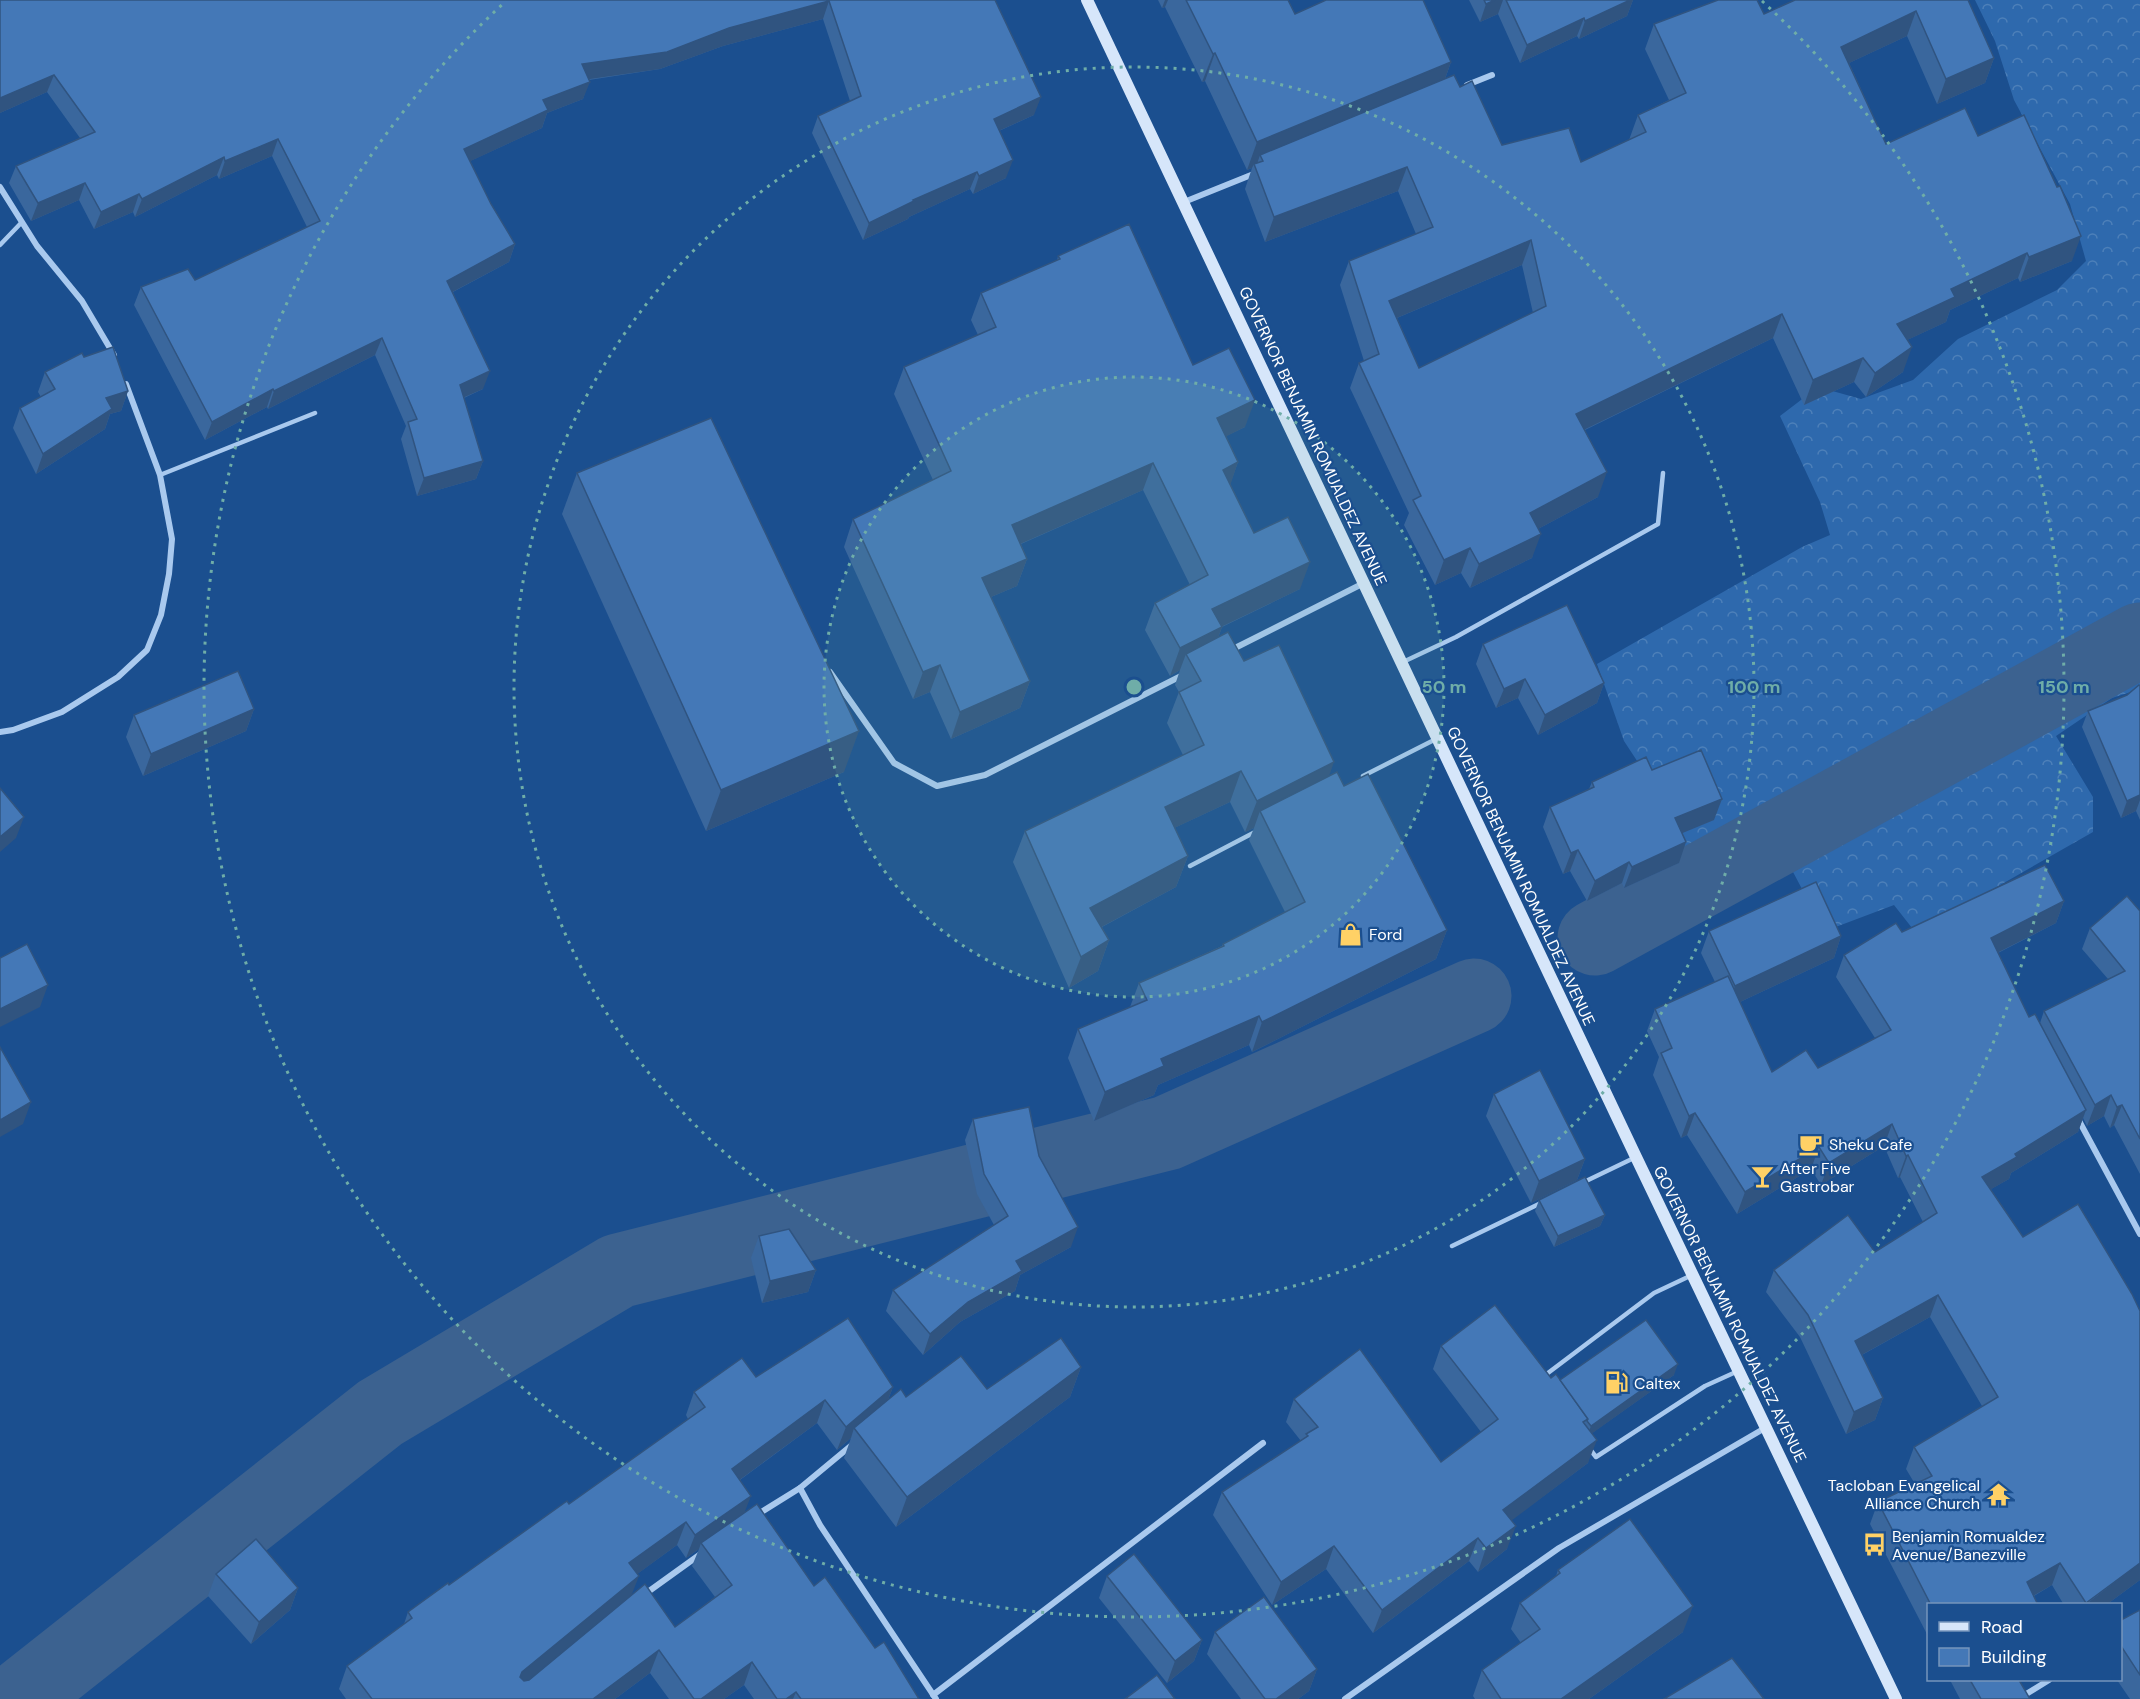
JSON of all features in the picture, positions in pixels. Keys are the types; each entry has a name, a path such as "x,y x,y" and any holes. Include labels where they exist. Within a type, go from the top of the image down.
{"main road":[{"name":"GOVERNOR BENJAMIN ROMUALDEZ AVENUE","path":"1087,0 1896,1699"}],"street":[{"path":"1459,88 1492,75"},
{"path":"1184,202 1261,170"},
{"path":"0,187 37,246 82,301 117,359"},
{"path":"0,732 13,730 62,712 118,677 147,650 161,615 169,574 172,539 160,475 124,380"},
{"path":"1228,652 1365,583"},
{"path":"830,672 894,763 938,786 985,775 1196,668"},
{"path":"2073,1110 2140,1234"},
{"path":"1345,1699 1559,1548 1767,1427"},
{"path":"745,1523 800,1488 861,1437"},
{"path":"800,1488 820,1525 935,1697 1263,1443"},
{"path":"642,1596 707,1549"},
{"path":"2018,1699 2047,1681"}],"lane":[{"path":"0,245 22,222"},
{"path":"160,475 315,413"},
{"path":"1401,663 1456,637 1658,524 1663,473"},
{"path":"1355,781 1438,738"},
{"path":"1190,866 1262,828"},
{"path":"1582,1184 1636,1157"},
{"path":"1452,1246 1549,1199"},
{"path":"1540,1379 1654,1293 1693,1275"},
{"path":"1589,1447 1596,1457 1705,1386 1740,1371"}],"green space":[{"path":"1975,0 2140,0 2140,689 2112,698 2056,736 2093,797 2093,832 1916,933 1894,905 1833,928 1802,889 1762,813 1686,849 1676,835 1647,776 1624,741 1597,664 1802,547 1830,535 1820,502 1780,416 1818,387 1861,399 1913,380 1958,339 2057,290 2086,261 2070,204 2014,100 1995,41"}],"building":[{"path":"0,0 995,0 1041,97 994,119 1013,160 979,176 977,172 913,200 869,223 818,116 861,96 829,1 729,28 667,52 582,64 590,82 543,100 548,110 464,149 491,204 515,244 447,281 490,371 460,385 483,461 424,478 408,422 417,419 382,338 274,391 273,389 212,422 141,287 188,269 195,280 320,221 278,139 225,161 224,157 142,199 139,194 101,212 85,183 38,203 16,166 95,132 54,75 0,98"},
{"path":"1186,0 1288,0 1295,14 1326,0 1423,0 1451,62 1257,142 1215,53 1213,54"},
{"path":"1506,0 1630,0 1585,21 1584,18 1527,45"},
{"path":"1718,0 1757,0 1764,14 1795,0 1968,0 1994,58 1946,79 1916,11 1841,47 1886,144 1965,108 1978,136 2024,115 2057,187 2060,186 2081,236 2029,257 2027,253 1951,289 1955,297 1897,324 1912,347 1875,373 1863,358 1813,380 1782,314 1576,414 1607,472 1530,513 1541,534 1479,564 1470,548 1444,560 1413,500 1421,496 1359,363 1379,354 1349,261 1433,227 1407,167 1274,217 1254,164 1263,161 1260,155 1454,75 1460,87 1472,81 1502,145 1569,128 1581,162 1646,132 1638,115 1686,93 1654,24","holes":["1531,240 1546,306 1419,368 1389,301"]},
{"path":"1129,224 1193,365 1229,348 1255,400 1217,418 1238,462 1223,470 1254,533 1288,517 1310,562 1212,609 1222,627 1180,648 1155,603 1208,575 1153,463 1012,525 1027,559 982,578 1030,681 960,712 940,665 923,672 853,519 951,471 904,367 996,327 981,293 1060,259 1058,256"},
{"path":"113,347 128,391 106,398 112,409 43,454 20,408 55,389 45,372 82,353 84,357"},
{"path":"711,418 859,731 721,790 577,473"},
{"path":"1567,605 1604,683 1545,715 1525,679 1504,689 1483,644"},
{"path":"1228,632 1244,661 1279,645 1334,762 1257,801 1241,771 1165,807 1188,856 1090,908 1109,940 1081,957 1025,831 1204,745 1179,692 1201,681 1186,654"},
{"path":"238,671 254,709 151,754 134,715"},
{"path":"2139,685 2140,795 2127,801 2088,711 2127,695"},
{"path":"1701,750 1722,799 1675,818 1686,842 1632,867 1629,862 1595,881 1578,850 1571,853 1550,807 1594,787 1592,782 1646,757 1652,770"},
{"path":"1337,772 1344,786 1368,774 1447,930 1262,1022 1259,1016 1161,1059 1164,1066 1105,1092 1078,1029 1147,1000 1139,983 1224,946 1223,944 1305,902 1260,811"},
{"path":"0,788 24,817 0,837"},
{"path":"2045,865 2064,901 1991,938 2029,1017 2035,1014 2086,1110 2015,1154 2017,1157 1982,1177 2023,1237 2078,1204 2140,1311 2140,1563 2086,1603 2060,1563 2027,1582 2037,1603 1930,1603 1878,1502 1932,1476 1914,1447 1998,1397 1938,1295 1855,1341 1883,1398 1854,1412 1808,1315 1774,1270 1848,1215 1875,1252 1937,1213 1908,1155 1906,1156 1892,1124 1829,1163 1819,1147 1745,1192 1695,1113 1689,1116 1661,1053 1672,1048 1655,1009 1728,976 1772,1072 1806,1050 1818,1068 1891,1030 1844,955 1896,923 1902,932"},
{"path":"1816,882 1841,936 1735,986 1709,931"},
{"path":"2127,896 2140,911 2140,1139 2122,1105 2117,1107 2111,1095 2095,1105 2044,1011 2125,971 2090,928"},
{"path":"27,944 48,985 0,1009 0,958"},
{"path":"0,1047 31,1102 0,1120"},
{"path":"1540,1070 1585,1159 1539,1181 1494,1094"},
{"path":"1029,1107 1039,1156 1078,1227 1016,1261 1022,1271 968,1302 930,1334 893,1290 1008,1216 984,1174 973,1119"},
{"path":"1585,1177 1605,1215 1558,1236 1539,1200"},
{"path":"789,1229 816,1270 770,1281 759,1236"},
{"path":"1495,1305 1551,1378 1556,1374 1588,1419 1583,1422 1597,1440 1503,1510 1516,1526 1486,1548 1478,1538 1382,1610 1334,1546 1281,1582 1222,1492 1308,1436 1306,1434 1318,1427 1294,1399 1360,1349 1441,1462 1498,1419 1441,1346"},
{"path":"848,1318 893,1387 846,1427 825,1400 732,1469 751,1496 695,1535 686,1522 629,1563 639,1576 522,1672 520,1677 524,1681 529,1680 645,1584 675,1627 732,1585 701,1543 757,1504 814,1586 825,1577 875,1648 884,1642 919,1699 801,1699 796,1692 786,1699 777,1699 752,1662 701,1699 694,1699 659,1650 593,1699 372,1699 347,1666 412,1618 408,1612 448,1583 449,1585 567,1501 569,1504 705,1407 694,1392 742,1358 756,1377"},
{"name":"Caltex","path":"1646,1320 1678,1364 1591,1426 1560,1380"},
{"path":"1061,1338 1081,1367 907,1497 854,1428 901,1389 906,1397 961,1356 987,1389"},
{"path":"1630,1519 1693,1606 1561,1699 1501,1699 1482,1670 1540,1629 1520,1603 1560,1573 1558,1570"},
{"path":"256,1539 298,1588 259,1622 216,1574"},
{"path":"1134,1554 1202,1640 1175,1661 1107,1576"},
{"path":"1264,1597 1317,1669 1276,1699 1265,1699 1215,1632"},
{"path":"2140,1610 2140,1675 2122,1648 2122,1619"},
{"path":"1732,1658 1764,1699 1664,1699"},
{"path":"1157,1675 1175,1699 1125,1699"},
{"path":"1971,1681 2020,1681 2030,1699 1981,1699"}],"waterway":[{"path":"1595,938 2140,640"},
{"path":"1589,941 1595,938"},
{"path":"1474,996 1478,994"},
{"path":"18,1699 380,1413 618,1271 1167,1133 1474,996"}],"place":[{"name":"Ford","path":"1351,934"},
{"name":"Sheku Cafe","path":"1811,1144"},
{"name":"After Five Gastrobar","path":"1762,1177"},
{"name":"Caltex","path":"1616,1383"},
{"name":"Tacloban Evangelical Alliance Church","path":"1998,1494"},
{"name":"Benjamin Romualdez Avenue/Banezville","path":"1874,1545"}]}
